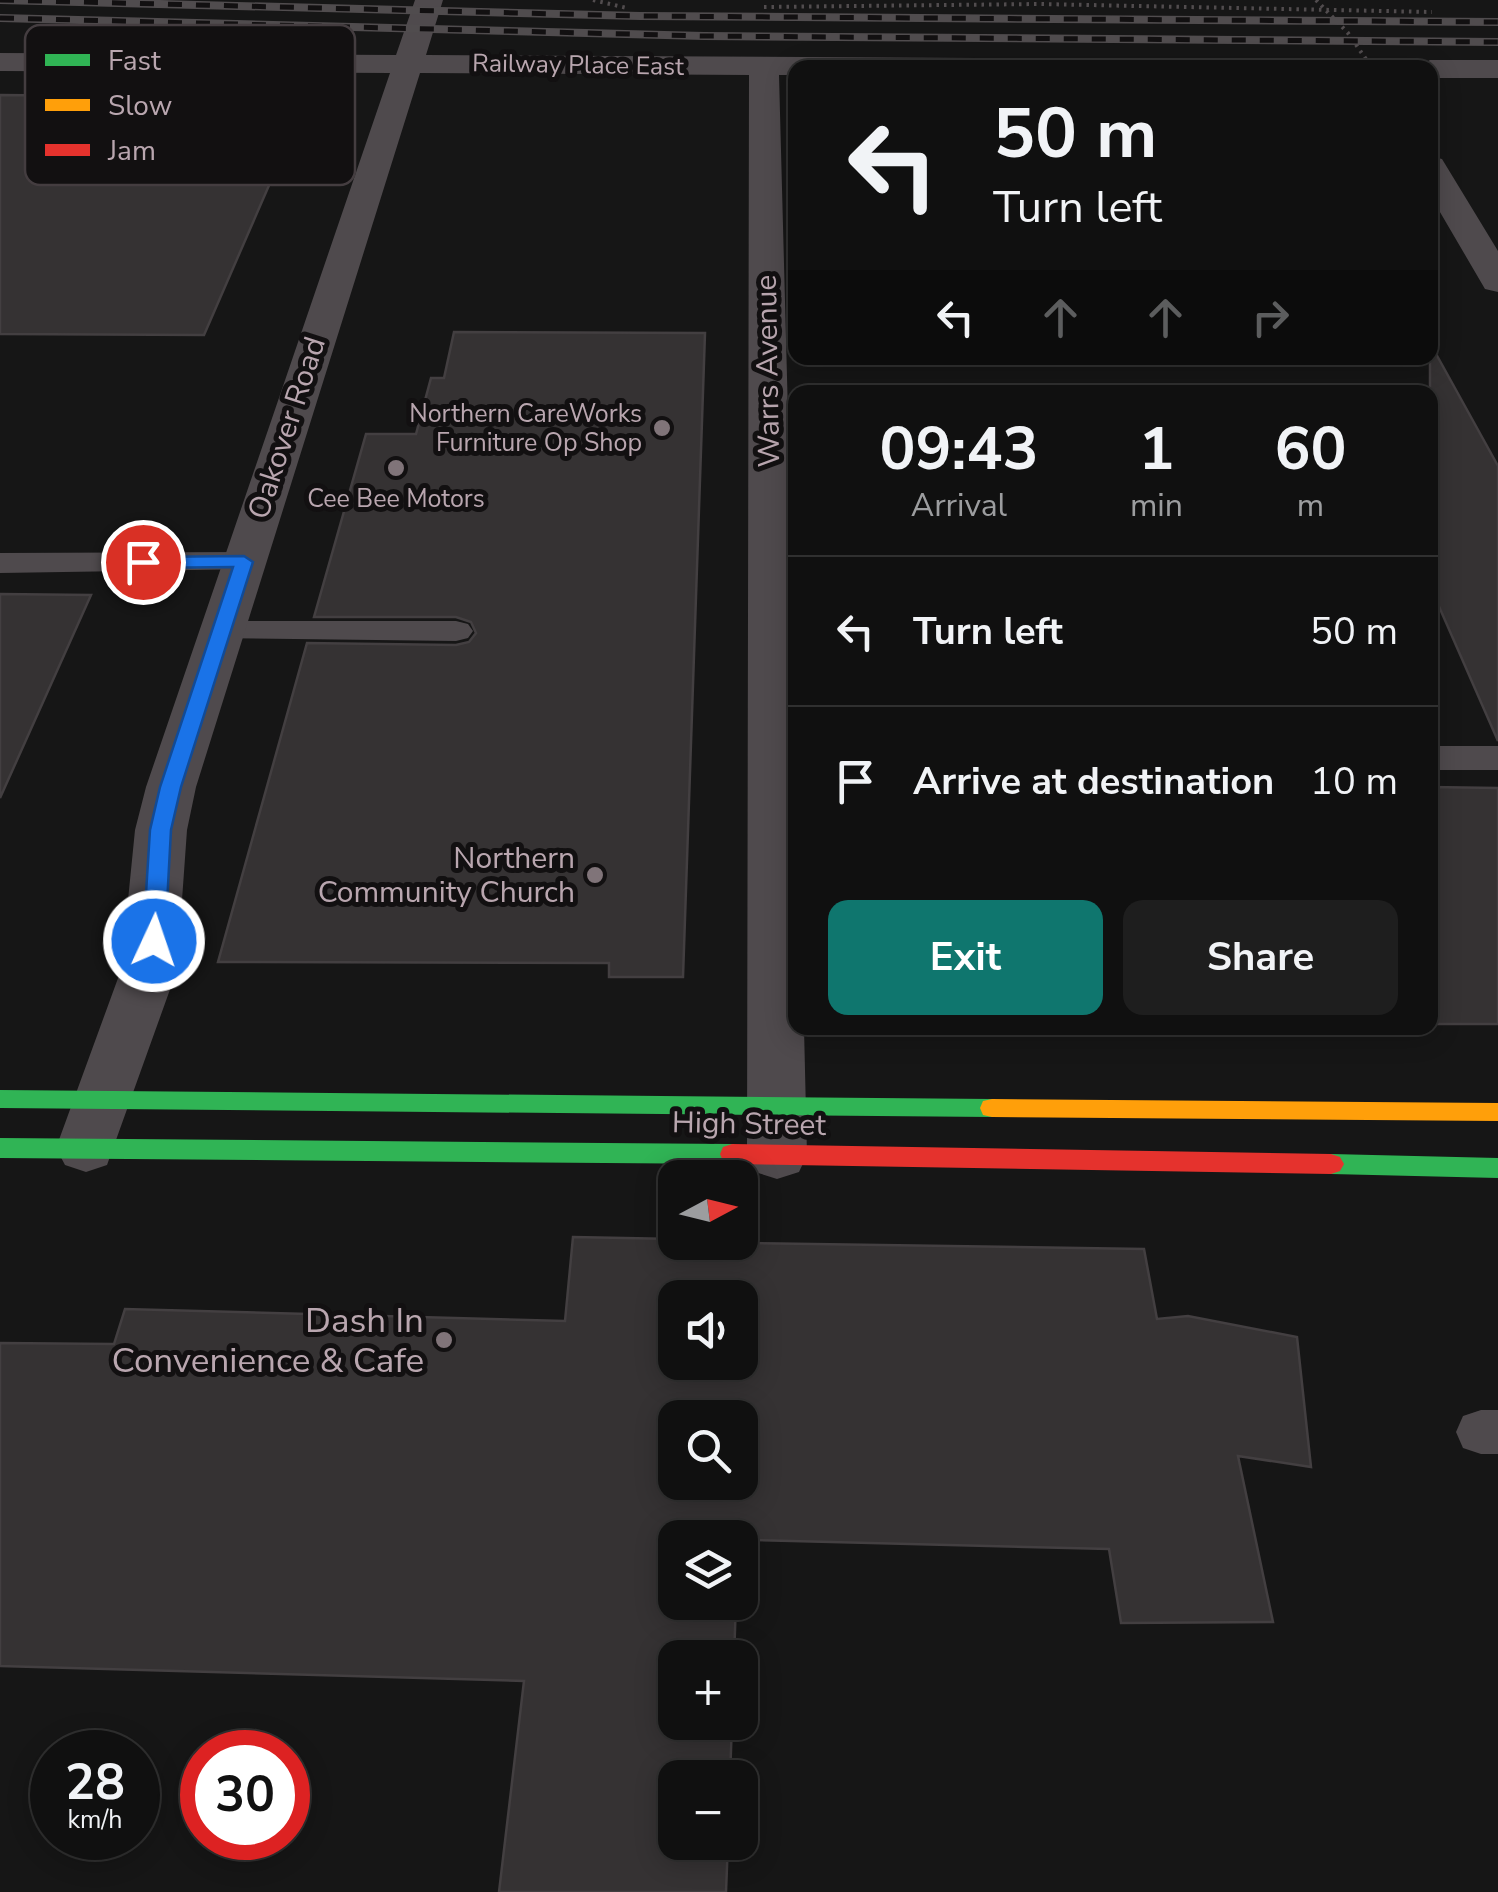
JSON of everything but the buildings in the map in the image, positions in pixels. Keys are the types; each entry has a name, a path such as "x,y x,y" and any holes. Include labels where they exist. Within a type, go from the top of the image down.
{"main road":[{"name":"High Street","path":"0,1099 94,1124 532,1127 777,1155 1019,1156 1498,1168"},
{"name":"High Street","path":"0,1148 94,1124 532,1127 776,1106 1498,1112"}],"street":[{"name":"Oakover Road","path":"94,1124 148,970 161,830 220,630 429,0"},
{"name":"Railway Place East","path":"0,62 25,62"},
{"name":"Railway Place East","path":"355,64 788,67"},
{"name":"Warrs Avenue","path":"764,67 777,1155"},
{"path":"1438,68 1498,69"},
{"path":"1438,180 1498,282"}],"lane":[{"path":"0,563 244,562"},
{"path":"220,630 456,632"},
{"path":"1438,758 1498,758"}],"path":[{"path":"593,0 630,8"},
{"path":"1316,0 1348,33 1367,60"},
{"path":"755,7 913,2 1440,12"}],"railway":[{"path":"0,0 640,16 1498,22"},
{"path":"0,18 274,25"},
{"path":"355,27 704,36 1498,42"}],"traffic: fast":[{"path":"0,1099 992,1108"},
{"path":"0,1148 732,1154"},
{"path":"1331,1164 1498,1168"}],"traffic: slow":[{"path":"992,1108 1498,1112"}],"traffic: jam":[{"path":"732,1154 1331,1164"}],"place":[{"name":"Northern CareWorks Furniture Op Shop","path":"662,428"},
{"name":"Cee Bee Motors","path":"396,468"},
{"name":"Northern Community Church","path":"595,875"},
{"name":"Dash In Convenience & Cafe","path":"444,1340"}],"route":[{"path":"143,562 244,562 170,787 161,830 154,941"}]}
